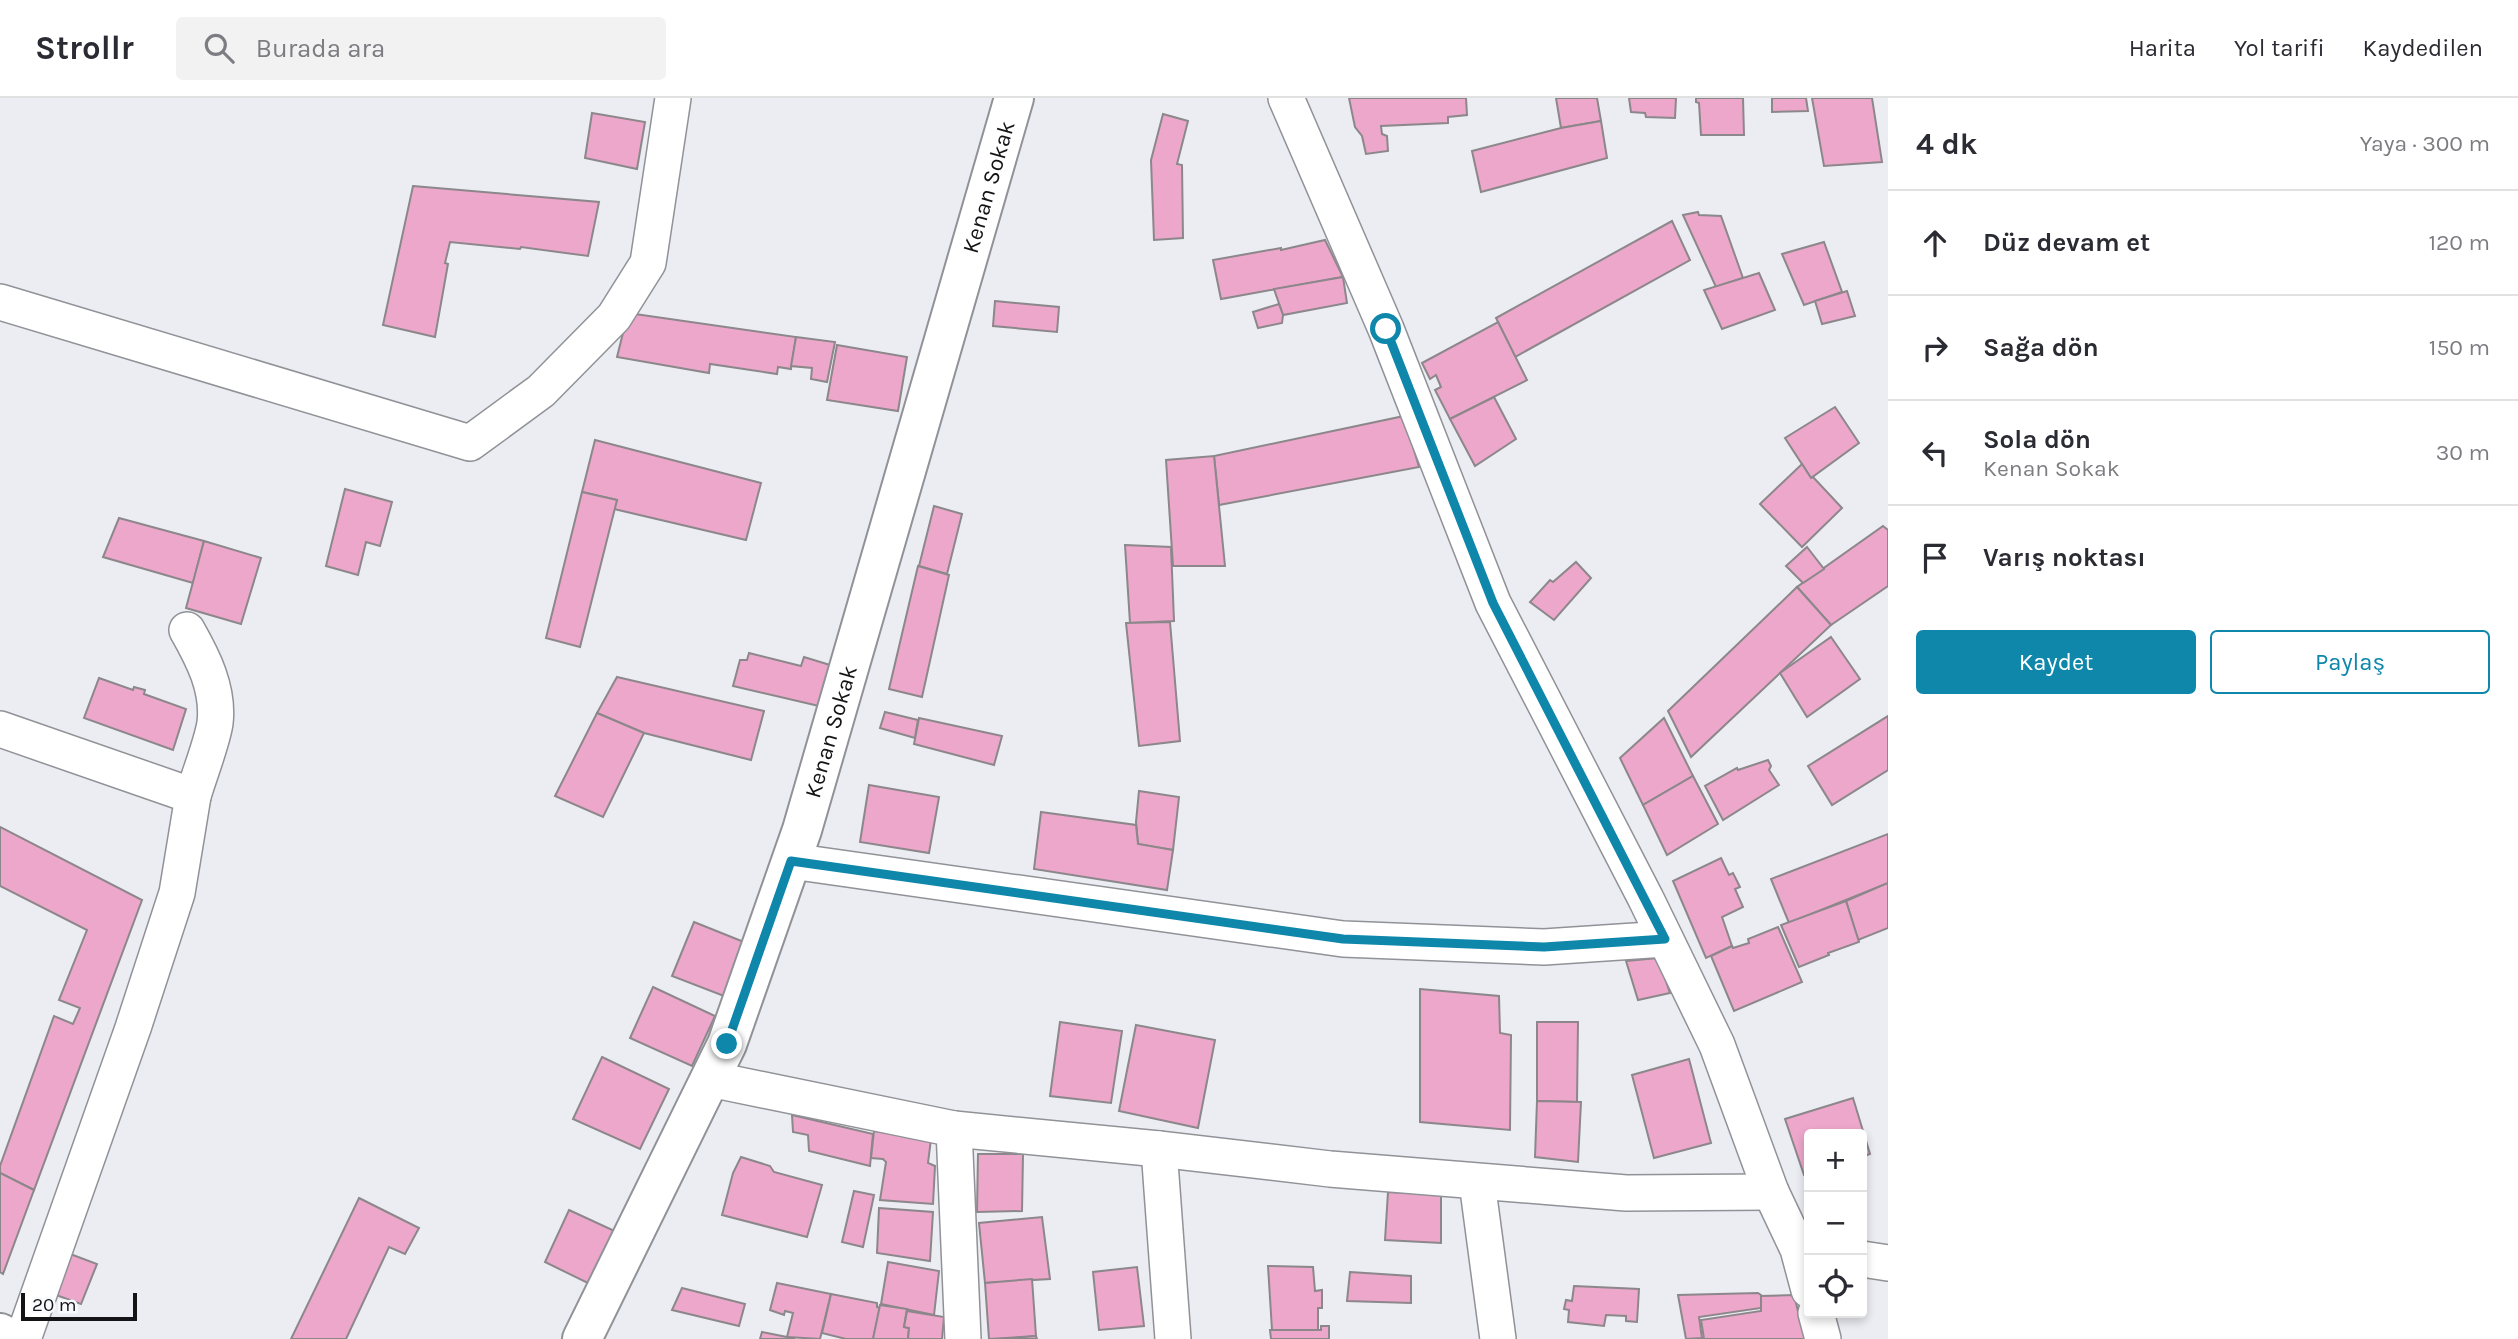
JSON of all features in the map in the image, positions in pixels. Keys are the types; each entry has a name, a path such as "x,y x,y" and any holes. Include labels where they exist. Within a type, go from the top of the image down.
{"street":[{"path":"0,302 470,443 541,391 614,317 648,263 673,98"},
{"name":"Kenan Sokak","path":"582,1339 727,1044 802,830 1014,98"},
{"path":"1286,98 1386,329 1493,603 1717,1045 1772,1192 1804,1250"},
{"path":"23,1339 133,1028 177,893 193,796 215,722 212,684 204,660 187,630"},
{"path":"0,729 193,796"},
{"path":"791,861 1343,939 1544,947 1665,939"},
{"path":"710,1079 954,1129 1477,1182 1626,1193 1772,1192"},
{"path":"954,1129 963,1339"},
{"path":"1160,1149 1173,1339"},
{"path":"1477,1182 1498,1339"},
{"path":"1867,1260 1888,1263"},
{"path":"1817,1318 1823,1339"},
{"path":"0,1333 12,1339"}],"building":[{"path":"1349,98 1466,98 1467,115 1448,117 1448,123 1381,126 1382,134 1387,136 1388,151 1366,154 1362,136 1355,127"},
{"path":"1556,98 1597,98 1601,121 1561,128"},
{"path":"1629,98 1676,98 1675,118 1646,117 1645,113 1631,112"},
{"path":"1696,98 1743,98 1744,135 1701,135 1699,103"},
{"path":"1772,98 1806,98 1808,111 1772,112"},
{"path":"1812,98 1872,98 1882,162 1824,166"},
{"path":"592,113 645,122 637,169 585,158"},
{"path":"1163,114 1188,121 1177,164 1182,165 1183,238 1154,240 1151,160"},
{"path":"1601,121 1607,158 1481,192 1472,151 1561,128"},
{"path":"413,186 599,202 588,256 521,247 450,242 435,337 383,325"},
{"path":"1698,212 1699,215 1721,216 1743,278 1716,287 1683,215"},
{"path":"1672,221 1690,260 1515,357 1496,318"},
{"path":"1325,240 1343,277 1221,299 1213,260 1281,250"},
{"path":"1824,242 1842,292 1804,305 1782,254"},
{"path":"1759,273 1775,310 1722,329 1704,290"},
{"path":"1343,277 1347,303 1283,315 1274,289"},
{"path":"1847,291 1855,316 1822,324 1815,301"},
{"path":"995,301 1059,307 1057,332 993,326"},
{"path":"1279,304 1283,315 1282,323 1258,328 1253,312"},
{"path":"628,313 796,337 791,369 778,367 777,374 710,364 709,373 617,357"},
{"path":"1498,322 1527,380 1450,419 1435,390 1441,387 1436,375 1430,379 1422,363"},
{"path":"796,337 835,342 827,382 811,379 812,368 791,366"},
{"path":"837,345 907,357 898,411 827,400"},
{"path":"1494,397 1516,439 1475,466 1450,419"},
{"path":"1835,407 1859,443 1811,478 1785,438"},
{"path":"1404,416 1419,467 1219,505 1214,456"},
{"path":"595,440 761,483 746,540 614,509 617,500 582,492"},
{"path":"1214,456 1225,566 1173,566 1166,460"},
{"path":"1802,464 1811,478 1813,477 1842,508 1802,547 1760,504"},
{"path":"345,489 392,502 380,546 366,542 358,575 326,566"},
{"path":"582,492 617,500 580,647 546,638"},
{"path":"934,506 962,514 947,574 919,566"},
{"path":"119,518 204,541 193,583 103,557"},
{"path":"1883,526 1888,530 1888,586 1831,625 1797,587"},
{"path":"204,541 261,558 241,624 186,608"},
{"path":"1125,545 1171,547 1174,621 1130,623"},
{"path":"1807,547 1824,569 1803,583 1786,566"},
{"path":"1576,562 1591,578 1554,620 1530,602 1550,580 1553,582"},
{"path":"918,566 949,575 922,697 889,689"},
{"path":"1797,587 1831,625 1691,757 1668,711"},
{"path":"1170,622 1180,741 1139,746 1126,623"},
{"path":"1831,637 1860,679 1807,717 1780,673"},
{"path":"749,653 801,666 804,657 830,665 819,706 733,686 740,660 747,660"},
{"path":"617,677 764,711 751,760 644,733 597,713"},
{"path":"99,678 133,690 134,687 145,690 144,694 186,709 173,750 84,718"},
{"path":"885,712 918,720 915,738 880,728"},
{"path":"597,713 644,733 603,817 555,796"},
{"path":"1888,716 1888,770 1832,805 1808,766"},
{"path":"919,718 1002,736 994,765 914,744"},
{"path":"1664,718 1693,776 1643,805 1620,758"},
{"path":"1768,760 1771,766 1769,770 1779,785 1723,820 1705,786 1737,768 1738,770"},
{"path":"1693,776 1718,824 1667,855 1643,805"},
{"path":"869,785 939,797 929,853 860,842"},
{"path":"1139,791 1179,797 1173,850 1138,844 1136,822"},
{"path":"1041,812 1136,825 1138,844 1173,850 1167,890 1034,869"},
{"path":"0,827 142,900 34,1190 0,1173 0,1166 54,1016 73,1024 80,1008 59,1000 87,930 0,886"},
{"path":"1888,834 1888,883 1789,923 1771,879"},
{"path":"1721,858 1729,875 1733,873 1740,887 1735,889 1743,907 1722,917 1732,946 1706,958 1673,881"},
{"path":"1888,883 1888,928 1858,940 1846,901"},
{"path":"1846,901 1859,942 1799,967 1781,925"},
{"path":"694,922 754,946 724,996 672,976"},
{"path":"1778,927 1802,982 1734,1011 1711,956 1732,946 1733,948 1749,943 1748,939"},
{"path":"1658,958 1670,993 1638,1000 1626,961"},
{"path":"653,987 715,1016 692,1066 630,1038"},
{"path":"1420,989 1499,996 1500,1033 1511,1035 1510,1130 1420,1122"},
{"path":"1060,1022 1122,1031 1111,1103 1050,1096"},
{"path":"1537,1022 1578,1022 1577,1102 1537,1101"},
{"path":"1136,1025 1215,1040 1198,1128 1119,1111"},
{"path":"602,1057 669,1089 640,1149 573,1119"},
{"path":"1689,1059 1711,1143 1654,1158 1632,1075"},
{"path":"1853,1098 1862,1129 1804,1129 1804,1175 1785,1119"},
{"path":"1537,1101 1581,1102 1578,1162 1535,1157"},
{"path":"792,1115 873,1134 870,1166 809,1151 808,1135 793,1132"},
{"path":"874,1131 931,1139 928,1163 935,1166 933,1204 880,1200 886,1162 883,1159 871,1158"},
{"path":"978,1154 1023,1154 1022,1211 977,1212"},
{"path":"741,1157 770,1166 774,1172 822,1185 807,1237 722,1215 733,1173"},
{"path":"0,1173 34,1190 3,1274 0,1272"},
{"path":"854,1191 874,1195 863,1247 842,1242"},
{"path":"1388,1192 1441,1194 1441,1243 1385,1240"},
{"path":"359,1198 419,1228 405,1254 389,1247 346,1339 291,1339"},
{"path":"879,1208 933,1212 930,1261 877,1253"},
{"path":"569,1210 621,1234 596,1287 545,1262"},
{"path":"1042,1217 1050,1279 985,1283 979,1223"},
{"path":"57,1249 97,1264 81,1304 42,1290"},
{"path":"888,1262 939,1271 934,1315 881,1304"},
{"path":"1268,1266 1313,1267 1315,1291 1322,1290 1322,1308 1318,1308 1318,1330 1272,1330"},
{"path":"1137,1267 1144,1326 1099,1330 1093,1272"},
{"path":"1350,1272 1411,1276 1411,1303 1347,1301"},
{"path":"1032,1279 1036,1336 989,1339 985,1283"},
{"path":"777,1283 831,1294 820,1339 787,1337 793,1313 785,1311 784,1315 770,1310"},
{"path":"1574,1286 1639,1289 1637,1322 1626,1321 1626,1316 1606,1315 1604,1326 1568,1322 1569,1310 1564,1309 1566,1300 1572,1301"},
{"path":"682,1288 745,1304 739,1326 672,1310"},
{"path":"831,1294 877,1303 880,1308 873,1339 846,1339 822,1333"},
{"path":"1678,1295 1761,1295 1761,1308 1699,1317 1702,1338 1686,1339"},
{"path":"1794,1295 1805,1339 1704,1339 1701,1320 1761,1311 1761,1296"},
{"path":"880,1305 907,1309 904,1327 909,1328 908,1339 873,1339"},
{"path":"907,1311 944,1317 942,1339 908,1339 909,1328 904,1327"},
{"path":"1321,1326 1329,1326 1329,1339 1271,1339 1270,1330 1321,1330"},
{"path":"762,1332 787,1337 795,1339 760,1339"},
{"path":"1036,1336 1037,1339 1001,1339"}],"route":[{"path":"727,1044 791,861 1343,939 1544,947 1665,939 1493,603 1386,329"}]}
